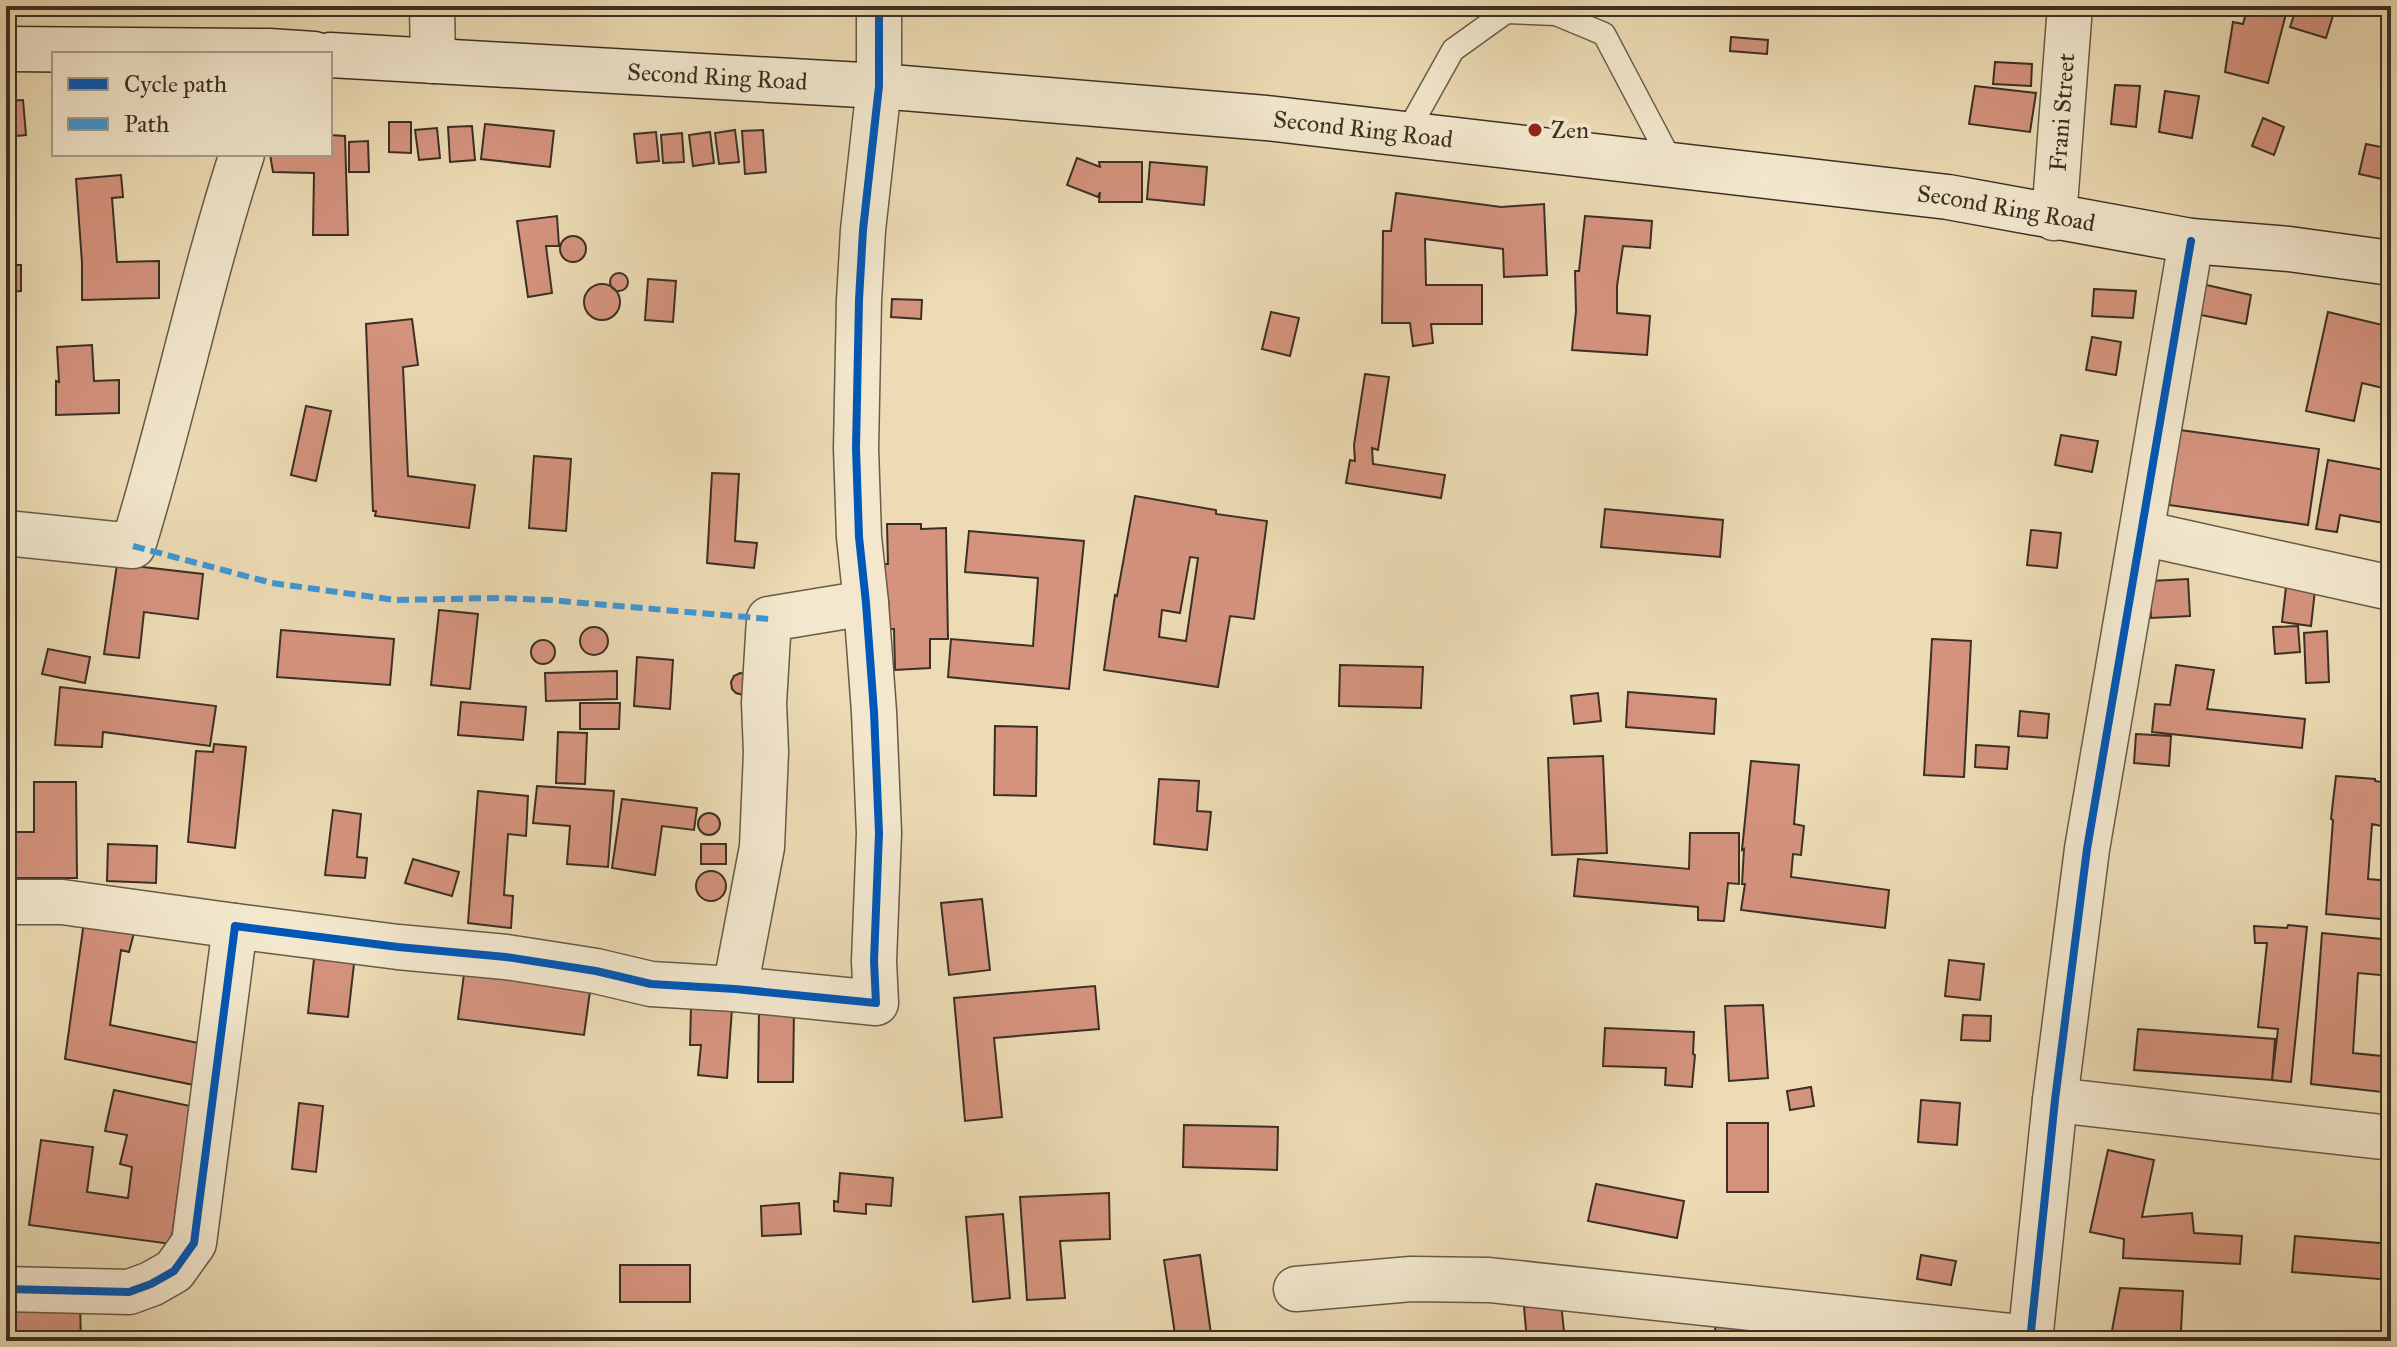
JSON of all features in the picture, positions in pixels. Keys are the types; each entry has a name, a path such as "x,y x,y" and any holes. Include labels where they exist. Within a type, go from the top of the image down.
{"street":[{"path":"432,6 433,61"},
{"path":"6,902 62,902 398,947 506,957 596,971 651,984 876,1003 874,961 879,833 856,448 859,300 863,230 879,86 879,6"},
{"name":"Frani Street","path":"2054,218 2070,6"},
{"path":"6,49 203,52"},
{"name":"Second Ring Road","path":"332,55 879,86 1266,118 1948,197 2191,241 2289,249 2391,263"},
{"path":"6,533 133,546 241,156"},
{"path":"1296,1289 1411,1279 1489,1280 2030,1340 2055,1100 2087,849 2191,241"},
{"path":"2142,533 2391,588"},
{"path":"735,989 762,847 766,752 764,703 769,619 866,603"},
{"path":"6,1289 129,1292 174,1271 194,1243 235,926"},
{"path":"2055,1100 2391,1138"}],"lane":[{"path":"1406,134 1453,50 1506,12 1556,14 1604,34 1673,165"}],"building":[{"path":"818,6 851,6 851,12 819,14"},
{"path":"1030,6 1063,6 1061,16"},
{"path":"2248,6 2288,6 2268,83 2225,72 2233,22 2243,24"},
{"path":"2297,6 2336,6 2326,38 2290,27"},
{"path":"1731,37 1768,40 1767,54 1730,51"},
{"path":"1995,62 2032,64 2031,86 1993,84"},
{"path":"2115,85 2140,86 2136,127 2111,124"},
{"path":"1975,86 2036,93 2030,132 1969,124"},
{"path":"2165,91 2199,96 2192,138 2159,132"},
{"path":"23,100 26,135 6,137 6,101"},
{"path":"2263,118 2284,127 2274,155 2252,146"},
{"path":"389,122 411,122 411,153 389,152"},
{"path":"485,124 554,131 550,167 481,159"},
{"path":"472,126 475,160 450,162 448,127"},
{"path":"437,128 440,158 419,160 415,130"},
{"path":"735,130 739,162 719,164 715,133"},
{"path":"763,130 766,172 745,174 742,131"},
{"path":"656,132 659,161 637,163 634,134"},
{"path":"710,132 714,163 693,166 689,135"},
{"path":"682,133 684,162 663,163 661,135"},
{"path":"332,135 345,136 348,235 313,235 314,173 273,172 270,156 332,156"},
{"path":"368,141 369,172 349,172 349,142"},
{"path":"2366,144 2391,149 2391,181 2359,174"},
{"path":"1077,158 1100,167 1099,162 1142,162 1142,202 1099,202 1100,192 1098,197 1067,185"},
{"path":"1150,162 1207,167 1204,205 1147,199"},
{"path":"121,175 123,197 112,198 117,262 159,261 159,298 82,300 76,179"},
{"path":"1396,193 1501,207 1544,204 1547,275 1504,277 1503,249 1425,239 1426,285 1482,285 1482,324 1431,324 1433,343 1413,346 1410,323 1382,323 1383,231 1391,231"},
{"path":"557,216 559,246 546,246 552,293 528,297 517,221"},
{"path":"1585,216 1652,221 1650,248 1623,246 1617,286 1617,313 1650,316 1647,355 1572,350 1576,311 1575,271 1579,271"},
{"path":"573,236 582,240 586,249 582,258 573,262 564,258 560,249 564,240"},
{"path":"6,265 21,265 21,291 6,292"},
{"path":"619,273 628,282 619,291 610,282"},
{"path":"648,279 676,281 673,322 645,320"},
{"path":"602,284 615,289 620,302 615,315 602,320 589,315 584,302 589,289"},
{"path":"2202,284 2251,295 2246,324 2196,314"},
{"path":"2094,289 2136,291 2133,318 2092,316"},
{"path":"892,299 922,300 921,319 891,317"},
{"path":"1271,312 1299,318 1290,356 1262,349"},
{"path":"2328,312 2391,327 2391,390 2362,383 2354,421 2306,411"},
{"path":"412,319 418,365 403,367 408,476 475,485 469,528 375,516 376,511 373,511 366,324"},
{"path":"2092,337 2121,342 2116,375 2086,370"},
{"path":"92,345 94,381 119,380 119,413 56,415 56,381 59,382 57,347"},
{"path":"1365,374 1389,377 1378,450 1372,448 1373,464 1445,475 1441,498 1346,483 1350,460 1355,461 1354,445"},
{"path":"306,406 331,411 316,481 291,475"},
{"path":"2180,430 2319,449 2308,525 2169,505"},
{"path":"2061,435 2098,441 2092,472 2055,465"},
{"path":"534,456 571,459 566,531 529,528"},
{"path":"2328,460 2391,471 2391,542 2386,542 2389,524 2340,515 2337,532 2316,529"},
{"path":"712,473 739,474 735,541 757,543 754,568 707,563"},
{"path":"1135,496 1216,510 1216,514 1267,521 1254,619 1230,616 1218,687 1104,670","holes":["1190,557 1198,558 1186,641 1159,637 1162,610 1180,613"]},
{"path":"1605,509 1723,520 1720,557 1601,547"},
{"path":"887,524 921,524 921,529 946,528 948,639 930,639 930,668 895,670 894,629 882,629 881,564 888,564"},
{"path":"2031,530 2061,533 2057,568 2027,565"},
{"path":"969,531 1084,541 1069,689 948,677 951,639 1033,646 1038,578 965,572"},
{"path":"117,564 203,574 198,619 144,612 139,658 104,654"},
{"path":"2188,579 2190,616 2151,618 2150,581"},
{"path":"2286,587 2315,590 2311,626 2282,622"},
{"path":"439,610 478,614 470,689 431,685"},
{"path":"2298,626 2300,652 2275,654 2273,627"},
{"path":"594,627 604,631 608,641 604,651 594,655 584,651 580,641 584,631"},
{"path":"281,630 394,639 390,685 277,677"},
{"path":"2327,631 2329,682 2306,683 2304,633"},
{"path":"1932,639 1971,641 1964,777 1924,775"},
{"path":"543,640 552,643 555,652 552,661 543,664 534,661 531,652 534,643"},
{"path":"48,649 90,657 85,683 42,674"},
{"path":"637,657 673,660 670,709 634,706"},
{"path":"1340,665 1423,667 1421,708 1339,706"},
{"path":"2176,665 2214,670 2207,709 2305,719 2302,748 2152,732 2155,704 2170,705"},
{"path":"617,671 617,699 546,701 545,673"},
{"path":"740,673 747,674 743,695 732,689 731,682"},
{"path":"60,687 216,706 210,746 103,732 102,747 55,745"},
{"path":"1628,692 1716,699 1714,734 1626,727"},
{"path":"1598,693 1601,721 1574,724 1571,696"},
{"path":"461,702 526,707 523,740 458,735"},
{"path":"580,703 620,703 619,729 580,729"},
{"path":"2020,711 2049,714 2047,738 2018,736"},
{"path":"995,726 1037,727 1036,796 994,795"},
{"path":"558,732 587,733 585,784 556,783"},
{"path":"2136,734 2171,736 2169,766 2134,763"},
{"path":"214,744 246,747 235,848 188,842 196,751 213,752"},
{"path":"1976,745 2009,747 2007,769 1975,767"},
{"path":"1603,756 1607,853 1552,855 1548,758"},
{"path":"1751,761 1799,765 1794,824 1804,826 1801,855 1793,854 1791,877 1889,890 1885,928 1741,910 1745,884 1742,884 1742,850"},
{"path":"2336,776 2387,783 2381,826 2372,824 2368,879 2391,881 2391,920 2326,914"},
{"path":"1159,779 1199,781 1197,811 1211,812 1207,850 1154,844"},
{"path":"34,782 76,782 77,878 6,878 6,832 34,832"},
{"path":"537,786 614,791 608,867 567,864 570,826 533,823"},
{"path":"478,791 528,796 526,836 508,834 504,895 513,896 511,928 468,923"},
{"path":"622,799 697,808 694,830 662,826 655,875 612,868"},
{"path":"333,810 361,814 357,857 367,858 365,878 325,875"},
{"path":"709,813 717,816 720,824 717,832 709,835 701,832 698,824 701,816"},
{"path":"1690,833 1739,833 1739,884 1728,883 1724,921 1698,920 1698,907 1574,896 1578,859 1689,869"},
{"path":"108,844 157,846 156,883 107,881"},
{"path":"701,844 726,844 726,864 701,864"},
{"path":"413,859 459,872 452,896 405,883"},
{"path":"711,871 722,875 726,886 722,897 711,901 700,897 696,886 700,875"},
{"path":"982,899 990,970 949,975 941,903"},
{"path":"86,907 138,917 129,952 121,950 110,1025 213,1046 204,1087 65,1059"},
{"path":"2288,925 2307,927 2291,1082 2272,1080 2278,1029 2258,1027 2267,943 2255,943 2254,926 2287,928"},
{"path":"2322,933 2391,940 2391,976 2358,973 2353,1053 2391,1057 2391,1093 2311,1084"},
{"path":"316,941 356,946 348,1017 308,1013"},
{"path":"1949,960 1984,964 1980,1000 1945,996"},
{"path":"465,967 591,984 584,1035 458,1019"},
{"path":"1095,986 1099,1029 994,1038 1002,1117 965,1121 954,998"},
{"path":"1763,1005 1768,1078 1729,1081 1725,1006"},
{"path":"691,1008 732,1009 727,1078 698,1075 701,1045 690,1045"},
{"path":"759,1010 794,1010 793,1082 758,1082"},
{"path":"1963,1015 1991,1016 1990,1041 1961,1040"},
{"path":"1605,1028 1694,1032 1692,1087 1665,1085 1666,1068 1603,1066"},
{"path":"2138,1029 2275,1039 2272,1080 2134,1070"},
{"path":"1811,1087 1814,1106 1790,1110 1787,1091"},
{"path":"114,1090 190,1106 171,1244 29,1225 41,1140 93,1147 87,1192 128,1198 132,1167 120,1164 127,1135 105,1131"},
{"path":"1921,1100 1960,1103 1957,1145 1918,1142"},
{"path":"299,1103 323,1106 316,1172 292,1169"},
{"path":"1727,1123 1768,1123 1768,1192 1727,1192"},
{"path":"1184,1125 1278,1127 1277,1170 1183,1167"},
{"path":"2108,1150 2154,1160 2142,1217 2192,1213 2194,1233 2242,1236 2240,1264 2123,1258 2124,1239 2090,1232"},
{"path":"840,1173 893,1178 891,1206 866,1204 866,1214 834,1211 834,1201 838,1202"},
{"path":"1596,1184 1684,1201 1677,1238 1588,1221"},
{"path":"1109,1193 1110,1239 1060,1241 1065,1298 1027,1300 1020,1197"},
{"path":"799,1203 801,1234 762,1236 761,1206"},
{"path":"1003,1214 1010,1298 973,1302 966,1217"},
{"path":"2295,1236 2391,1244 2391,1280 2292,1272"},
{"path":"1200,1255 1212,1341 1176,1341 1164,1260"},
{"path":"1921,1255 1956,1261 1951,1285 1917,1279"},
{"path":"620,1265 690,1265 690,1302 620,1302"},
{"path":"2120,1288 2183,1291 2181,1331 2162,1331 2160,1341 2110,1341"},
{"path":"80,1303 81,1341 10,1341 8,1307"},
{"path":"1561,1303 1565,1341 1527,1341 1524,1307"},
{"path":"1715,1326 1789,1331 1789,1341 1716,1341"},
{"path":"1374,1334 1413,1334 1413,1341 1374,1341"}],"marked path":[{"path":"133,546 272,583 395,600 549,600 769,619"}],"cycle path":[{"path":"6,1289 129,1292 174,1271 194,1243 235,926 506,957 596,971 651,984 876,1003 874,961 879,833 856,448 859,300 863,230 879,86 879,6"},
{"path":"2030,1341 2055,1100 2087,849 2191,241"}],"place":[{"name":"Zen","path":"1535,130"}]}
